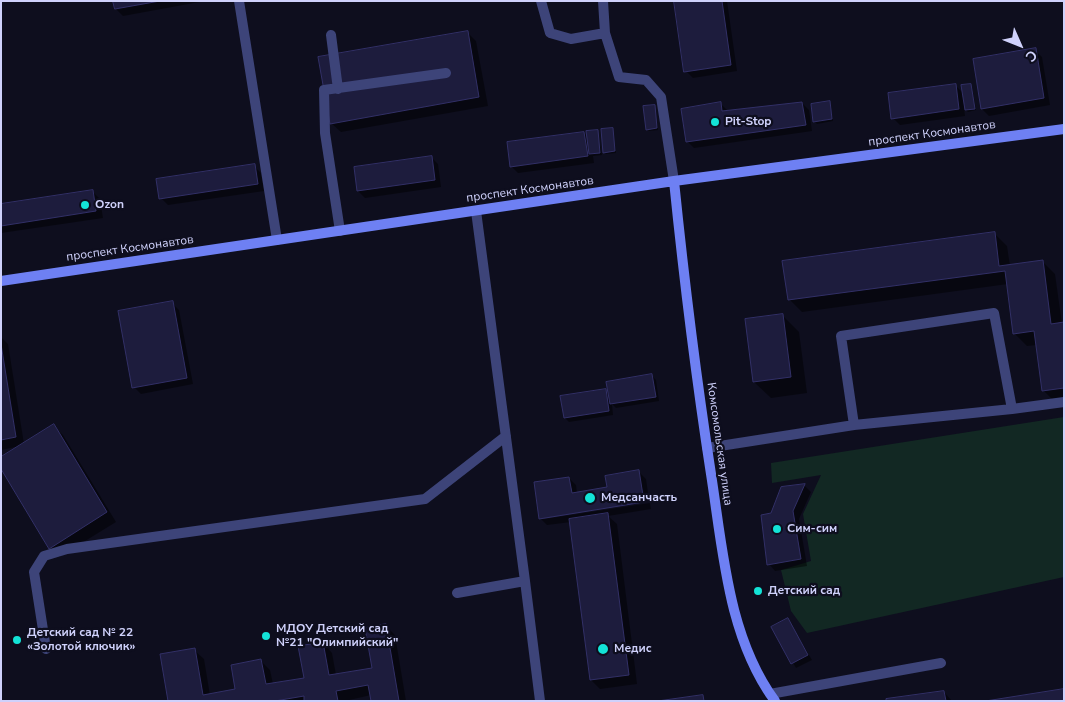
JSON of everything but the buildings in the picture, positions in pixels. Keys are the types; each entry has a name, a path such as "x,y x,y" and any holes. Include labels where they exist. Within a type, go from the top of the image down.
{"street":[{"name":"проспект Космонавтов","path":"1,281 674,181 1064,129"},
{"name":"Комсомольская улица","path":"674,181 707,448 732,602 742,640 755,670 773,697"}],"lane":[{"path":"240,1 277,240"},
{"path":"542,1 550,34 571,39 605,33"},
{"path":"604,1 605,33 619,77 646,80 661,97 674,181"},
{"path":"331,35 338,89"},
{"path":"340,231 325,133 324,90 446,73"},
{"path":"476,211 540,701"},
{"path":"854,426 841,336 994,313 1012,409"},
{"path":"707,448 854,426 1064,402"},
{"path":"46,649 34,572 44,556 67,549 425,499 506,436"},
{"path":"457,593 525,581"},
{"path":"773,697 941,662"}],"green space":[{"path":"1064,417 1064,577 807,633 791,611 781,570 811,561 803,514 821,475 772,483 771,463"}],"place":[{"name":"Pit-Stop","path":"715,122"},
{"name":"Ozon","path":"85,205"},
{"name":"Медсанчасть","path":"590,498"},
{"name":"Сим-сим","path":"777,529"},
{"name":"Детский сад","path":"758,591"},
{"name":"МДОУ Детский сад №21 \"Олимпийский\"","path":"266,636"},
{"name":"Детский сад № 22 «Золотой ключик»","path":"17,640"},
{"name":"Медис","path":"603,649"}]}
